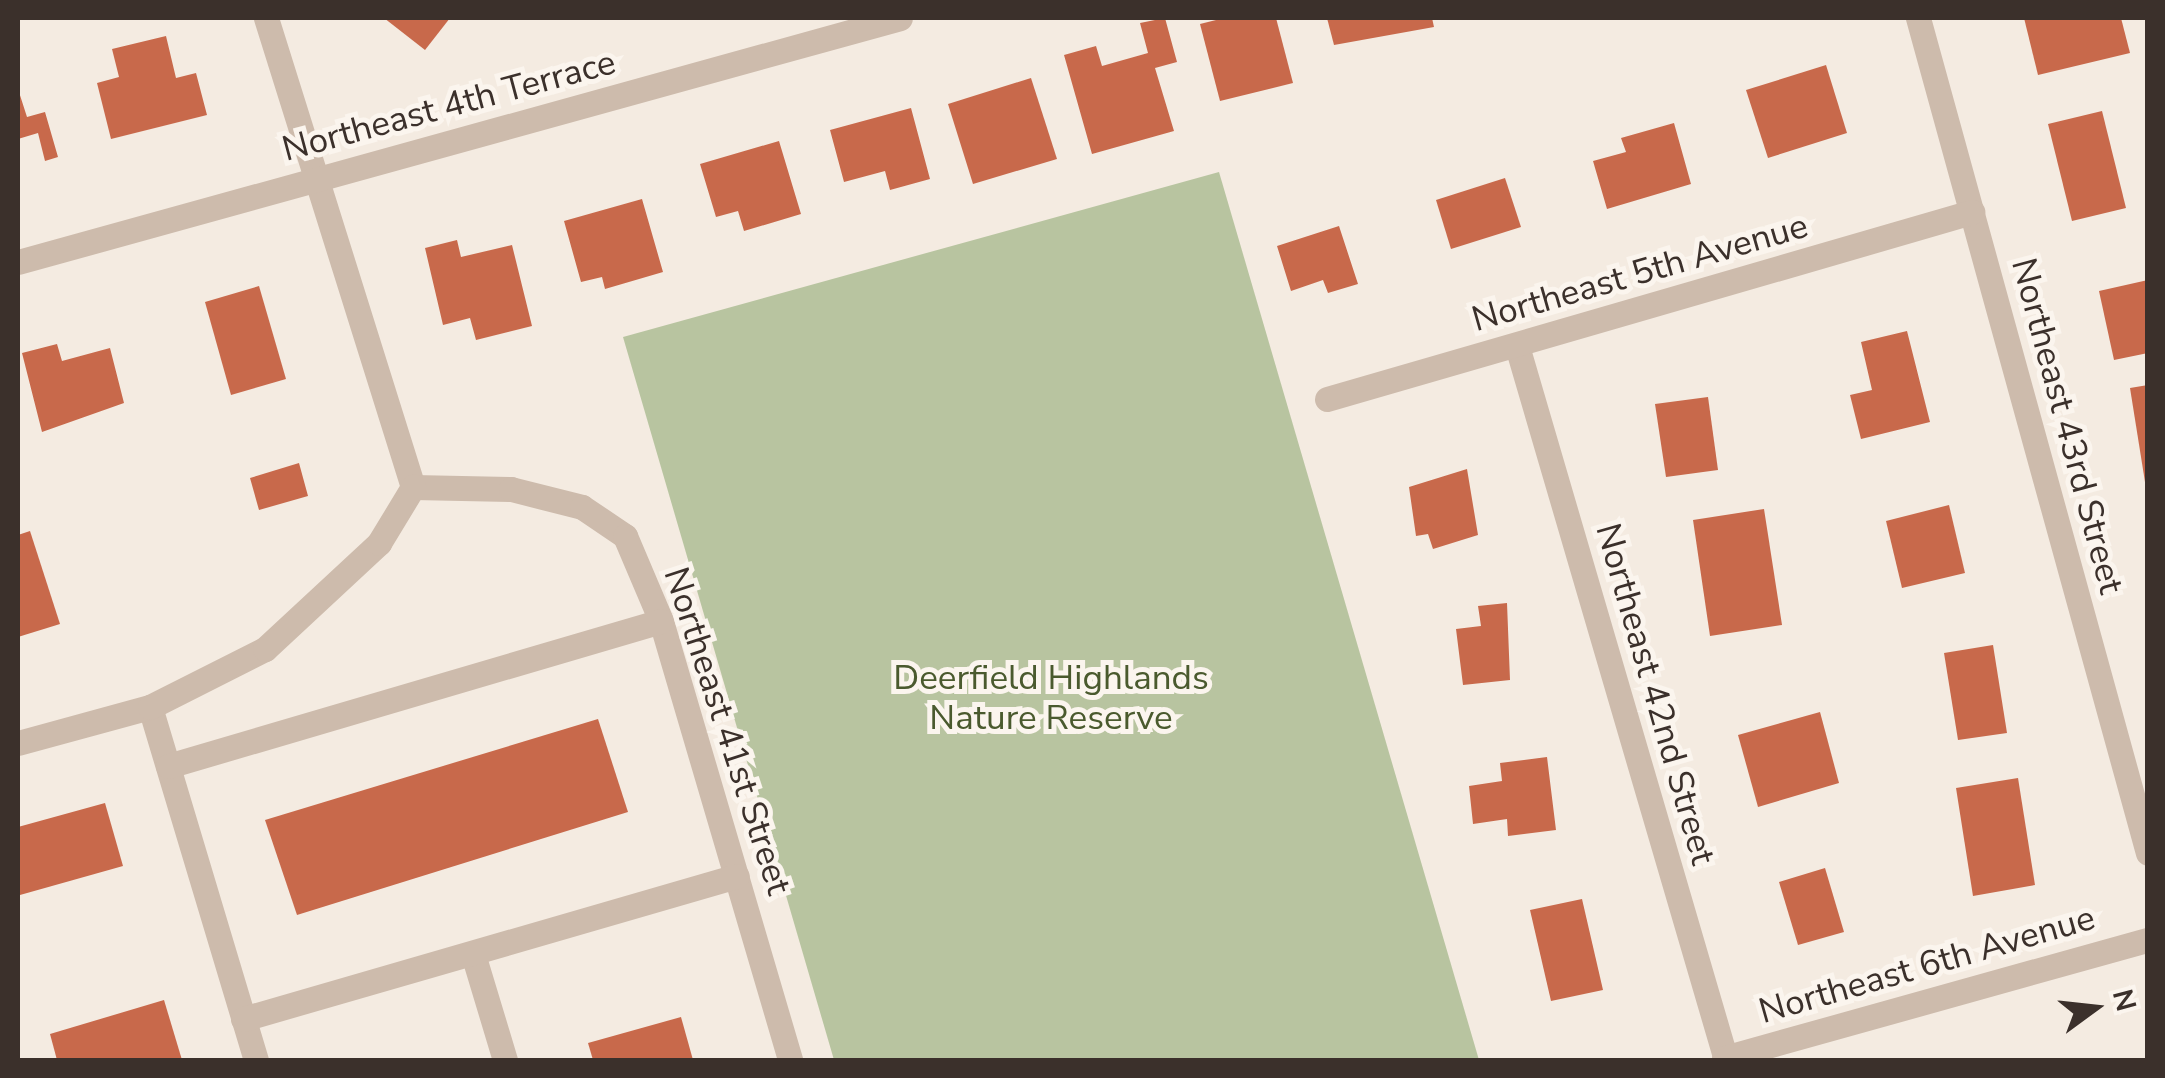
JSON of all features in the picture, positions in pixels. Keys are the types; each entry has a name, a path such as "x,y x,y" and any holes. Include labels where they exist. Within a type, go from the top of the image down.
{"street":[{"path":"18,743 150,707 265,649 326,601 413,487 266,18"},
{"name":"Northeast 4th Terrace","path":"18,262 900,18"},
{"name":"Northeast 43rd Street","path":"1918,18 2148,853"},
{"name":"Northeast 5th Avenue","path":"1328,399 1972,212"},
{"name":"Northeast 42nd Street","path":"1517,346 1725,1059"},
{"name":"Northeast 41st Street","path":"413,487 511,489 582,507 625,536 661,621 790,1060"},
{"path":"168,766 661,621"},
{"path":"150,707 256,1060"},
{"path":"243,1019 737,876"},
{"name":"Northeast 6th Avenue","path":"1725,1059 2148,940"},
{"path":"472,954 505,1060"}],"green space":[{"name":"Deerfield Highlands Nature Reserve","path":"1219,172 1479,1060 834,1060 623,337"}],"building":[{"path":"384,18 450,18 425,50"},
{"path":"1165,18 1177,62 1155,68 1174,131 1092,154 1064,55 1096,46 1102,66 1148,53 1140,23"},
{"path":"1224,18 1276,18 1293,83 1220,101 1200,24"},
{"path":"1327,18 1432,18 1434,27 1334,45"},
{"path":"2024,18 2121,18 2130,53 2038,75"},
{"path":"166,36 176,78 196,73 207,115 111,139 97,83 119,77 112,49"},
{"path":"1826,65 1847,133 1768,158 1746,90"},
{"path":"1031,78 1057,159 973,184 948,104"},
{"path":"18,89 27,117 45,112 58,157 45,161 38,133 18,139"},
{"path":"911,108 930,179 890,190 885,171 844,182 830,130"},
{"path":"2102,111 2126,208 2072,221 2048,124"},
{"path":"1674,123 1691,184 1607,209 1593,161 1626,152 1621,138"},
{"path":"779,141 801,214 744,231 738,211 716,217 700,164"},
{"path":"1505,178 1521,227 1451,249 1436,200"},
{"path":"642,199 663,272 605,289 602,277 581,282 564,221"},
{"path":"1339,226 1358,284 1328,293 1323,280 1291,291 1277,246"},
{"path":"457,240 461,257 512,245 532,326 476,340 470,318 443,325 425,248"},
{"path":"2148,280 2148,353 2114,360 2099,291"},
{"path":"259,286 286,379 231,395 205,302"},
{"path":"1907,331 1930,422 1861,439 1850,395 1872,390 1861,342"},
{"path":"57,344 62,361 110,348 124,403 42,432 22,353"},
{"path":"2148,385 2148,482 2145,482 2130,388"},
{"path":"1708,397 1718,470 1666,477 1655,404"},
{"path":"299,463 308,496 259,510 250,478"},
{"path":"1467,469 1478,535 1433,549 1428,534 1416,536 1409,487"},
{"path":"1949,505 1965,573 1902,588 1886,521"},
{"path":"1764,509 1782,625 1710,636 1693,520"},
{"path":"30,531 60,624 18,637 18,535"},
{"path":"1507,603 1510,680 1463,685 1456,629 1481,626 1478,606"},
{"path":"1993,645 2007,733 1958,740 1944,653"},
{"path":"1820,712 1839,783 1758,807 1738,735"},
{"path":"598,719 628,812 297,915 265,820"},
{"path":"1547,757 1556,830 1508,836 1507,819 1473,824 1469,786 1502,781 1500,763"},
{"path":"2018,778 2035,885 1973,896 1956,788"},
{"path":"105,803 123,866 20,895 18,827"},
{"path":"1825,868 1844,932 1798,945 1779,882"},
{"path":"1582,899 1603,990 1551,1001 1530,910"},
{"path":"164,1000 182,1060 57,1060 50,1034"},
{"path":"681,1017 693,1060 593,1060 588,1043"}]}
